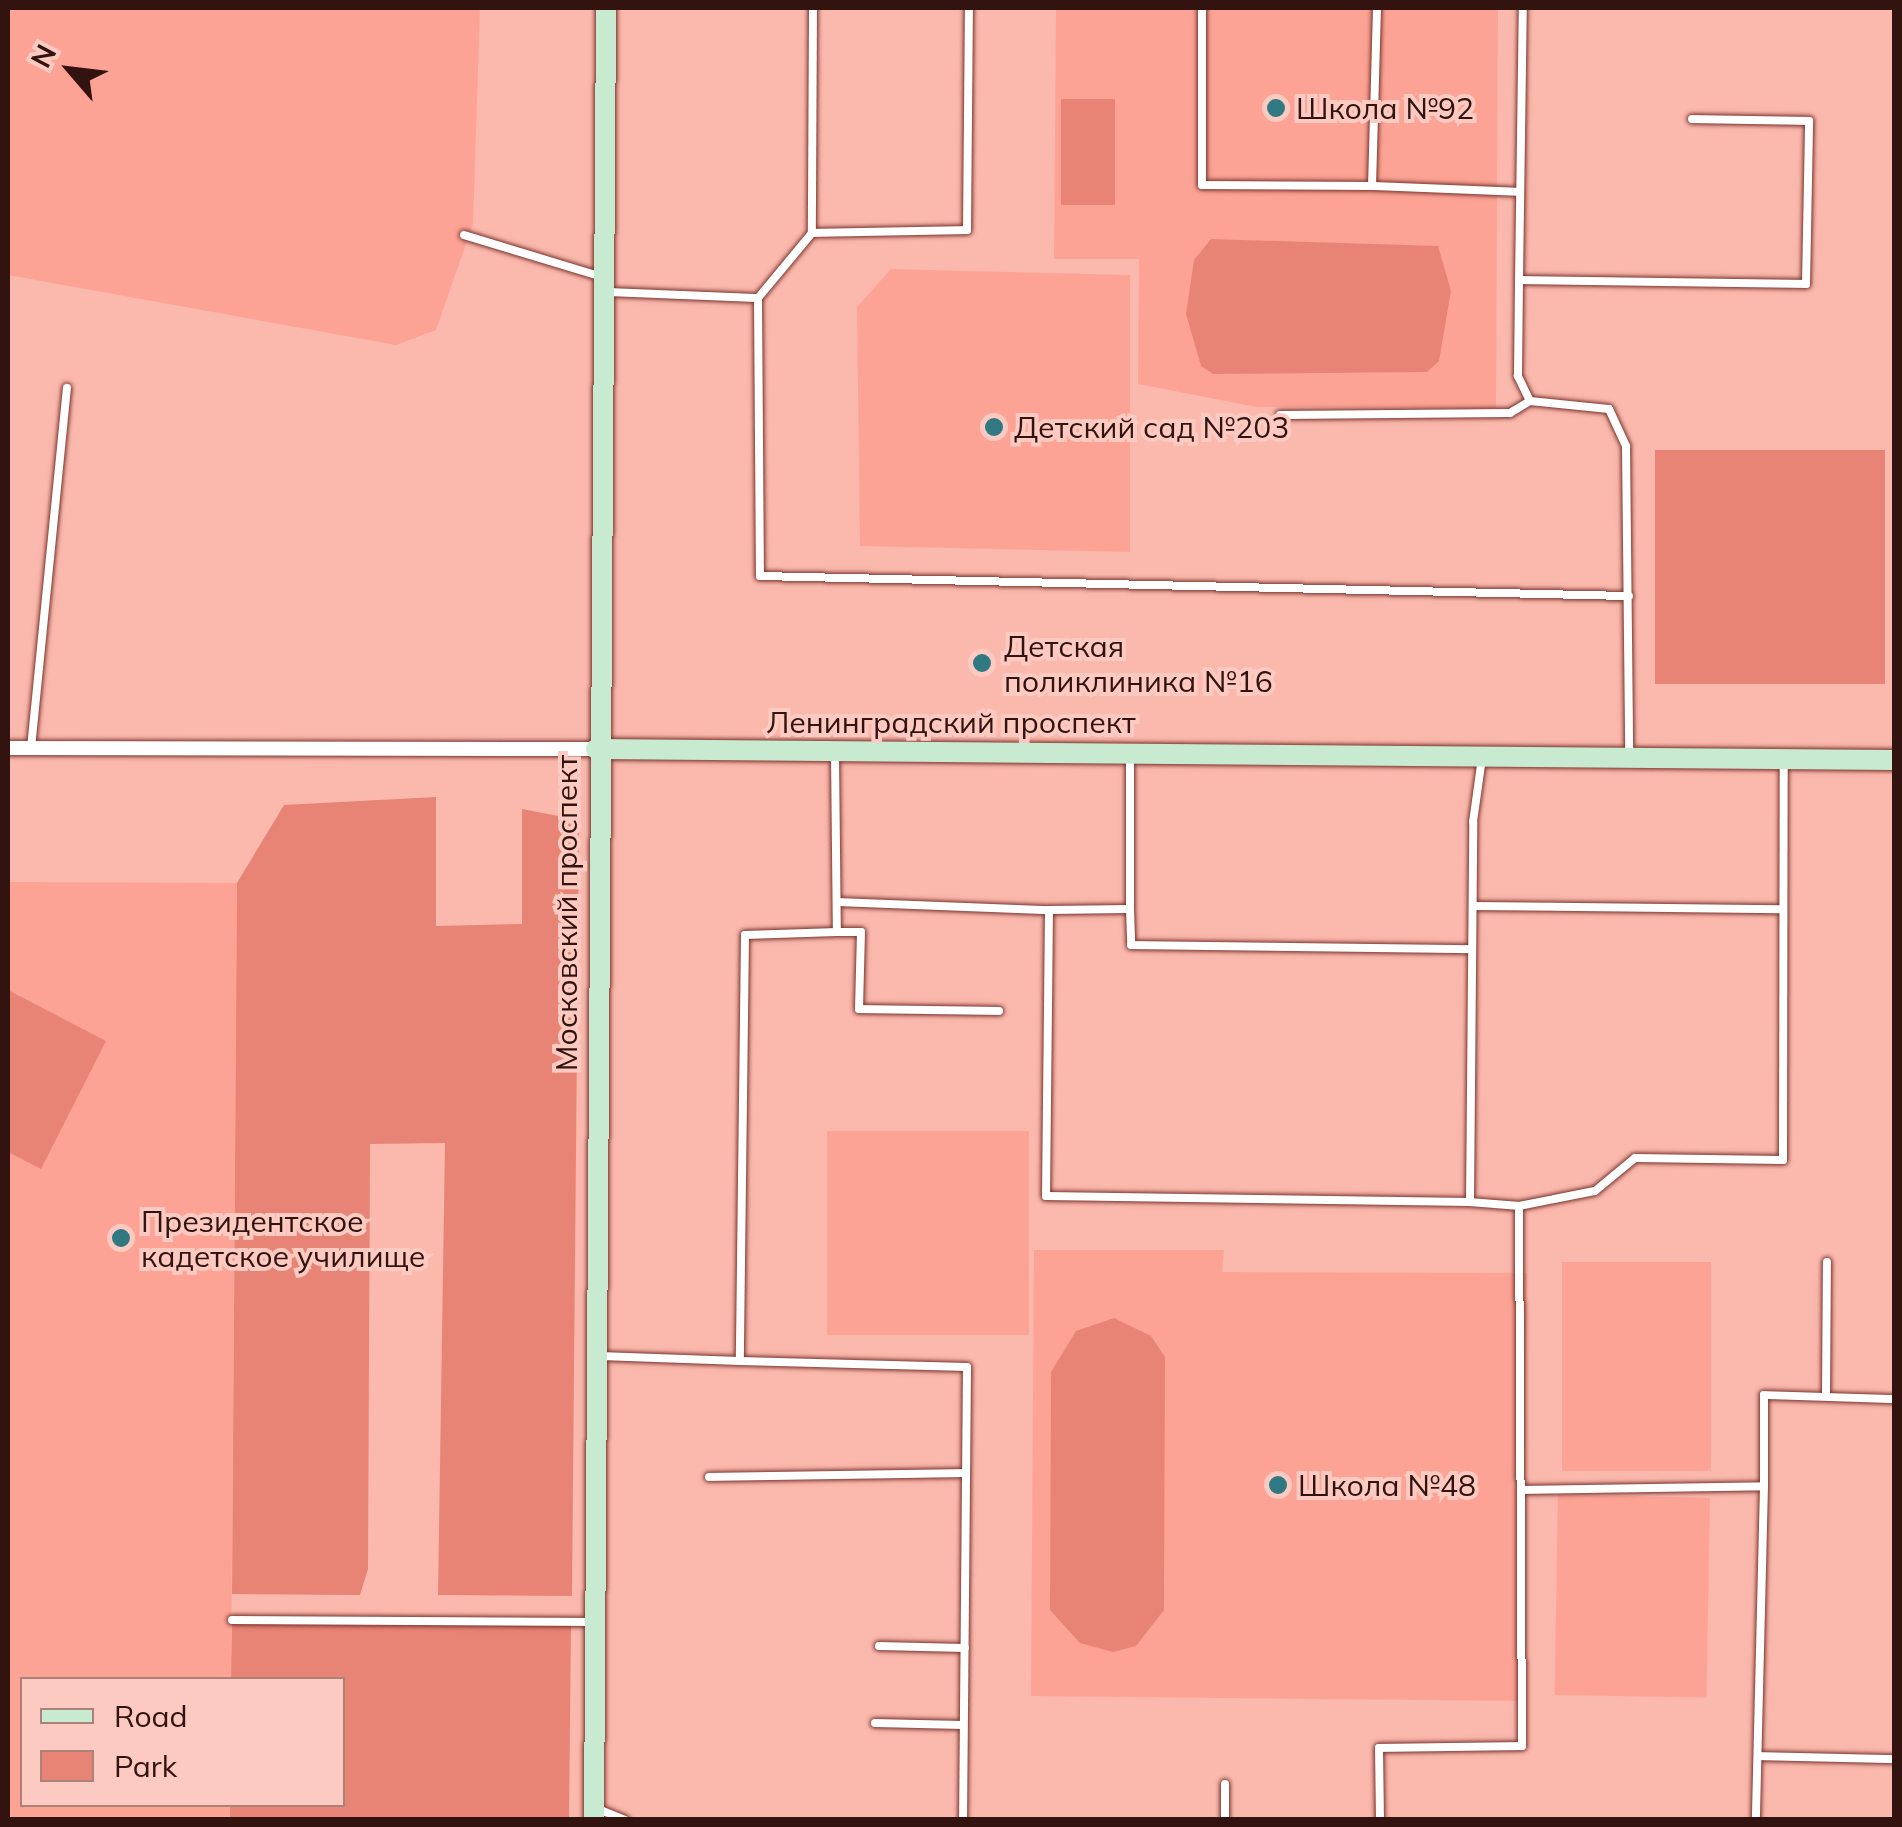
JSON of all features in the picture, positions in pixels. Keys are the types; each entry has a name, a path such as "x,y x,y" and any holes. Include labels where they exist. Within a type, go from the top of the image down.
{"street":[{"name":"Московский проспект","path":"594,1814 596,749 606,8"},
{"name":"Ленинградский проспект","path":"8,748 1894,760"}],"lane":[{"path":"812,8 812,233 758,298 760,576 1629,596"},
{"path":"812,233 966,230 969,8"},
{"path":"1202,8 1202,184 1519,192"},
{"path":"1372,186 1377,8"},
{"path":"1523,8 1518,376 1530,402"},
{"path":"1519,280 1806,284 1809,121 1692,119"},
{"path":"464,235 602,284 758,298"},
{"path":"32,748 67,388"},
{"path":"1280,415 1510,414 1530,402 1591,402 1623,426 1630,758"},
{"path":"835,751 837,932"},
{"path":"1130,754 1130,945 1472,949"},
{"path":"1470,1202 1473,906 1482,756"},
{"path":"1049,910 1046,1196 1519,1206 1595,1192 1635,1158 1783,1160 1784,759"},
{"path":"837,902 1130,909"},
{"path":"1473,906 1781,909"},
{"path":"740,1361 745,935 861,932 858,1009 998,1011"},
{"path":"1380,1820 1379,1748 1522,1746 1519,1206"},
{"path":"1826,1396 1827,1262"},
{"path":"597,1356 967,1367 963,1820"},
{"path":"1756,1820 1764,1394 1894,1399"},
{"path":"709,1477 966,1473"},
{"path":"1522,1490 1764,1486"},
{"path":"232,1620 596,1622"},
{"path":"878,1646 964,1648"},
{"path":"874,1723 963,1725"},
{"path":"1758,1756 1894,1759"},
{"path":"1225,1784 1225,1820"},
{"path":"594,1814 625,1820"}],"shaded area":[{"path":"8,8 480,8 473,224 436,330 396,345 8,275"},
{"name":"Школа №92","path":"1056,8 1498,8 1496,408 1257,407 1138,384 1139,259 1054,259"},
{"name":"Детский сад №203","path":"891,269 1130,275 1130,552 860,546 857,307"},
{"name":"Президентское кадетское училище","path":"8,882 237,883 231,1677 20,1677 20,1807 230,1807 230,1819 8,1820"},
{"path":"827,1131 1029,1131 1029,1335 827,1335"},
{"name":"Школа №48","path":"1034,1250 1224,1250 1222,1272 1527,1273 1520,1701 1031,1696"},
{"path":"1562,1262 1711,1262 1711,1471 1562,1471"},
{"path":"1558,1495 1710,1498 1706,1698 1555,1695"}],"green space":[{"path":"1061,99 1115,99 1115,205 1061,205"},
{"path":"1211,239 1438,246 1451,291 1439,361 1427,372 1213,374 1201,366 1186,314 1194,260"},
{"path":"1655,450 1885,450 1885,684 1655,684"},
{"path":"436,797 436,926 522,924 522,809 579,820 572,1596 438,1595 445,1143 370,1144 368,1569 360,1595 232,1594 237,883 284,805"},
{"path":"8,990 106,1041 41,1169 8,1152"},
{"path":"1114,1318 1151,1336 1165,1357 1164,1610 1136,1646 1113,1652 1080,1643 1050,1610 1051,1372 1076,1331"},
{"path":"232,1620 571,1622 569,1819 230,1820 230,1807 345,1807 345,1677 231,1677"}],"place":[{"name":"Школа №92","path":"1276,108"},
{"name":"Детский сад №203","path":"994,427"},
{"name":"Детская поликлиника №16","path":"982,663"},
{"name":"Президентское кадетское училище","path":"121,1238"},
{"name":"Школа №48","path":"1278,1485"}]}
